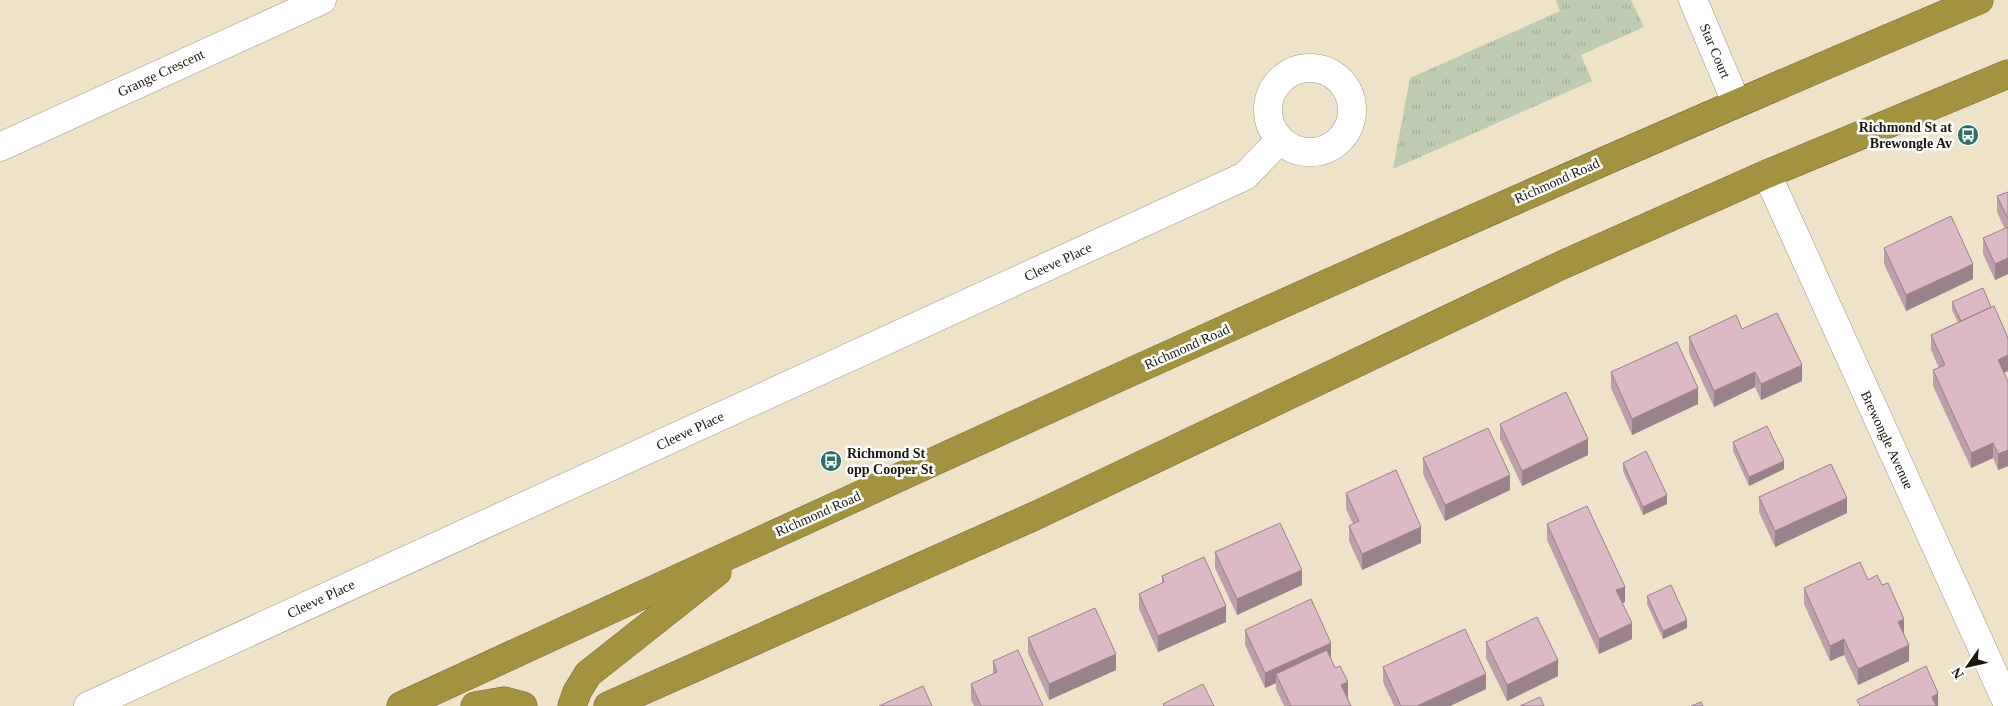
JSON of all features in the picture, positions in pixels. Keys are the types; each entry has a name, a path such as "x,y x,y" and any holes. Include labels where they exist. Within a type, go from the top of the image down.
{"highway":[{"name":"Richmond Road","path":"401,706 1384,257 1736,102 1979,0"},
{"path":"608,706 1037,514 1562,265 1767,174 2008,74"},
{"path":"572,706 577,692 588,674 754,544"},
{"path":"475,706 504,701 522,706"}],"street":[{"name":"Grange Crescent","path":"0,147 322,0"},
{"name":"Star Court","path":"1693,0 1736,102"},
{"name":"Cleeve Place","path":"88,706 1245,176 1280,140"},
{"name":"Brewongle Avenue","path":"1767,174 2008,705"}],"green space":[{"path":"1556,0 1631,0 1644,27 1581,55 1592,81 1393,169 1410,78 1560,11"}],"building":[{"path":"2008,192 2008,219 1997,196"},
{"path":"1951,216 1973,264 1906,295 1884,248"},
{"path":"2008,227 2008,258 1995,264 1983,238"},
{"path":"1983,288 1991,307 1961,321 1952,302"},
{"path":"1994,306 2008,338 2008,355 1998,360 2008,381 2008,450 1998,454 1993,443 1971,453 1933,370 1945,365 1931,335"},
{"path":"1777,313 1802,365 1761,384 1755,372 1714,391 1689,337 1736,315 1742,329"},
{"path":"1677,342 1698,388 1632,419 1611,372"},
{"path":"1566,392 1588,439 1522,471 1500,424"},
{"path":"1767,426 1784,461 1749,477 1733,442"},
{"path":"1488,428 1510,475 1445,505 1423,458"},
{"path":"1646,451 1667,495 1643,507 1623,463"},
{"path":"1831,464 1847,498 1775,531 1759,497"},
{"path":"1396,470 1421,527 1362,554 1349,526 1359,521 1346,493"},
{"path":"1587,506 1625,587 1616,590 1632,623 1599,639 1547,524"},
{"path":"1280,523 1302,570 1237,599 1215,552"},
{"path":"1204,557 1226,606 1158,636 1139,594 1164,582 1162,576"},
{"path":"1860,562 1868,580 1877,575 1882,585 1888,583 1904,619 1898,622 1909,645 1858,669 1844,639 1830,646 1804,588"},
{"path":"1671,585 1687,620 1663,631 1647,596"},
{"path":"1311,599 1331,643 1265,673 1245,630"},
{"path":"1095,608 1116,654 1049,684 1028,638"},
{"path":"1537,617 1558,660 1507,685 1486,642"},
{"path":"1465,629 1486,674 1417,706 1401,706 1383,667"},
{"path":"1018,650 1043,706 981,706 971,684 997,672 993,661"},
{"path":"1327,650 1335,668 1340,666 1348,682 1341,685 1351,706 1291,706 1276,674"},
{"path":"1926,666 1938,693 1932,697 1936,706 1860,706 1857,700"},
{"path":"1203,684 1214,706 1164,706 1163,704"},
{"path":"923,686 932,706 879,706"},
{"path":"1540,697 1544,706 1520,706"},
{"path":"1701,702 1703,706 1691,706"}],"place":[{"name":"Richmond St at Brewongle Av","path":"1968,135"},
{"name":"Richmond St opp Cooper St","path":"831,461"}]}
